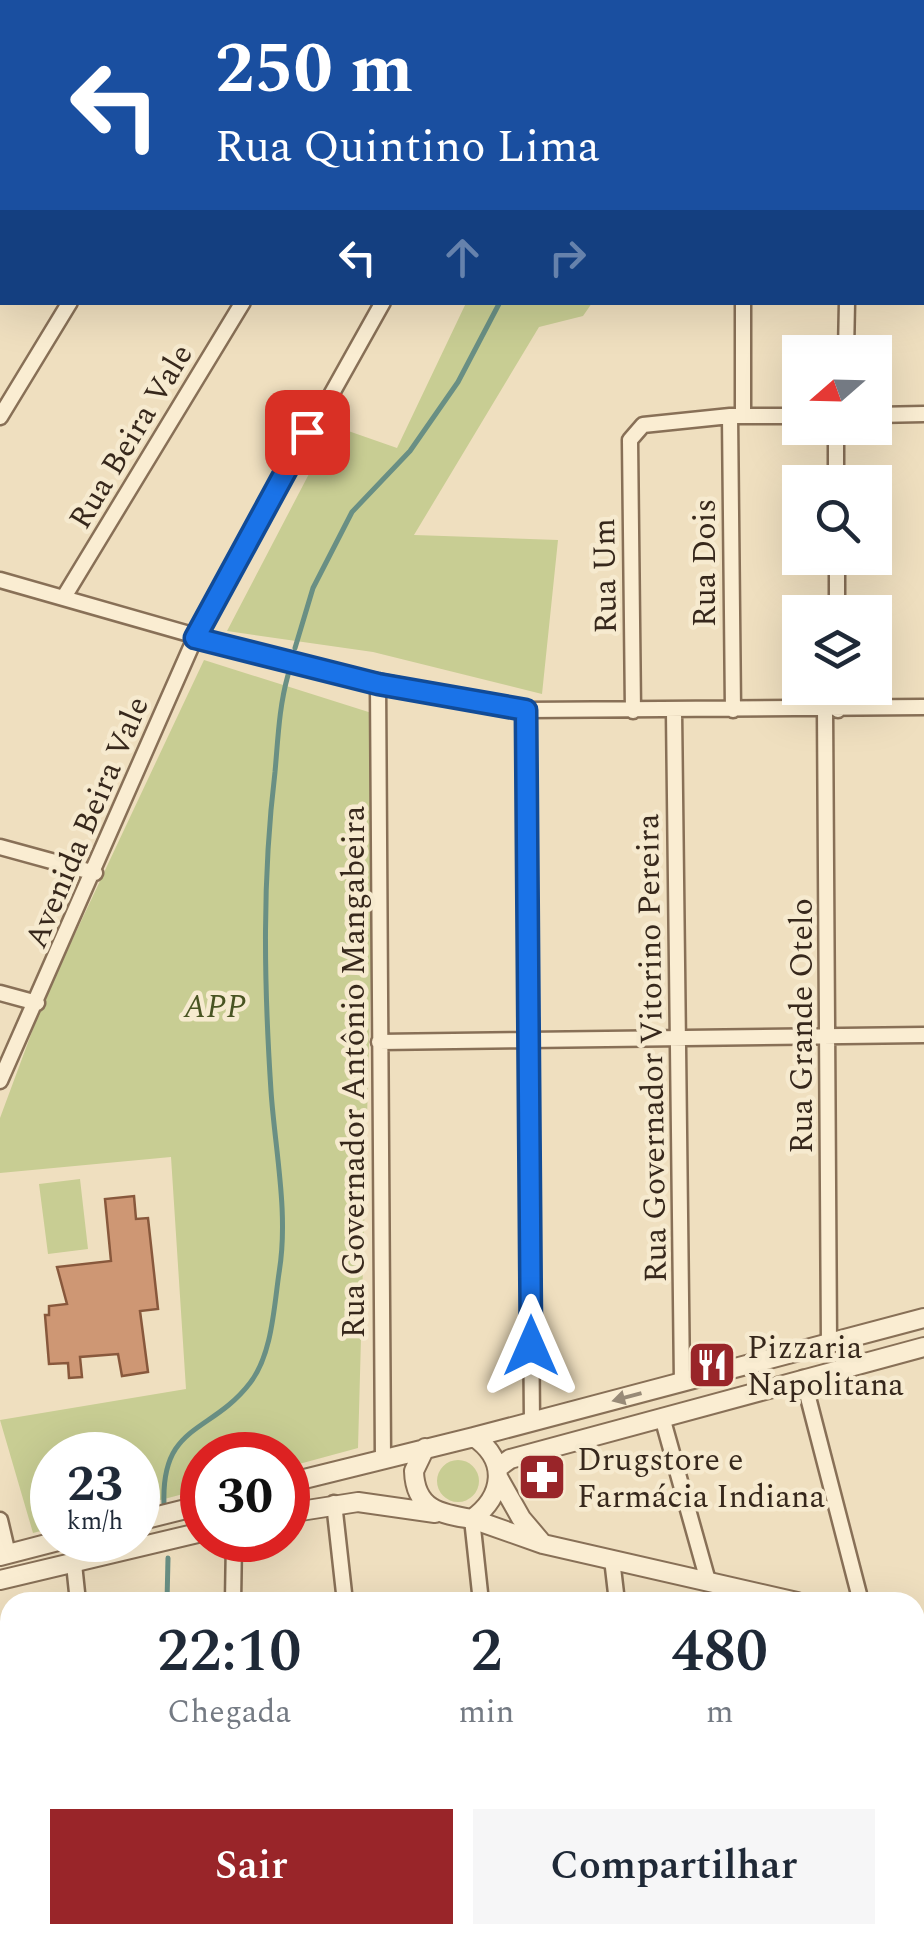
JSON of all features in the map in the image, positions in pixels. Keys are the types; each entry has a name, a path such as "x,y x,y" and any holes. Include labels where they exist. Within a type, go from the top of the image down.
{"street":[{"path":"0,417 68,305"},
{"name":"Rua Beira Vale","path":"64,597 240,305"},
{"name":"Avenida Beira Vale","path":"0,1082 195,638 381,305"},
{"name":"Rua Dois","path":"733,710 736,416 744,305"},
{"path":"846,305 846,335"},
{"path":"892,415 924,414"},
{"path":"736,416 782,416"},
{"name":"Rua Um","path":"633,711 630,440 643,425 736,416"},
{"path":"0,580 195,638 378,684 526,710 674,712 924,707"},
{"name":"Rua Governador Antônio Mangabeira","path":"378,684 383,1459"},
{"name":"Rua Grande Otelo","path":"829,1343 833,705"},
{"path":"526,710 532,1422"},
{"name":"Rua Governador Vitorino Pereira","path":"674,712 682,1382"},
{"path":"0,848 95,873"},
{"path":"0,993 37,1003"},
{"path":"379,1042 924,1036"},
{"path":"310,1477 924,1318"},
{"path":"472,1519 492,1500 498,1473 510,1459 924,1347"},
{"path":"803,1378 858,1592"},
{"path":"662,1416 708,1581"},
{"path":"474,1437 492,1451 498,1473 521,1518 543,1544"},
{"path":"425,1448 415,1481 418,1495 435,1513"},
{"path":"310,1508 334,1503 472,1519 543,1544 755,1592"},
{"path":"334,1503 344,1592"},
{"path":"472,1519 480,1592"},
{"path":"0,1520 4,1554 30,1548"},
{"path":"0,1580 180,1538"},
{"path":"612,1559 616,1592"},
{"path":"233,1592 234,1562"},
{"path":"74,1564 77,1592"}],"green space":[{"path":"465,305 591,305 583,316 539,327 414,535 558,540 542,694 373,652 227,631 334,426 397,448"},
{"name":"APP","path":"204,660 378,715 358,1448 310,1461 310,1432 180,1432 180,1495 160,1500 160,1432 30,1432 30,1523 0,1420 186,1389 171,1157 0,1173 0,1118 43,1002"},
{"path":"80,1179 88,1249 48,1254 39,1184"},
{"path":"458,1460 473,1466 479,1481 473,1496 458,1502 443,1496 437,1481 443,1466"}],"building":[{"path":"134,1196 136,1219 148,1218 158,1309 140,1311 148,1372 122,1376 118,1354 80,1357 82,1377 69,1378 68,1363 49,1364 45,1315 49,1315 49,1306 67,1304 57,1267 111,1261 105,1199"}],"waterway":[{"path":"295,648 313,588 352,512 410,451 458,382 498,305"},
{"path":"164,1504 171,1458 191,1432 235,1400 250,1383 268,1345 273,1315 283,1228 269,1051 266,892 279,723 288,675"},
{"path":"167,1592 168,1558"}],"place":[{"name":"Pizzaria Napolitana","path":"712,1365"},
{"name":"Drugstore e Farmácia Indiana","path":"542,1477"}],"route":[{"path":"307,432 195,638 378,684 526,710 531,1346"}]}
